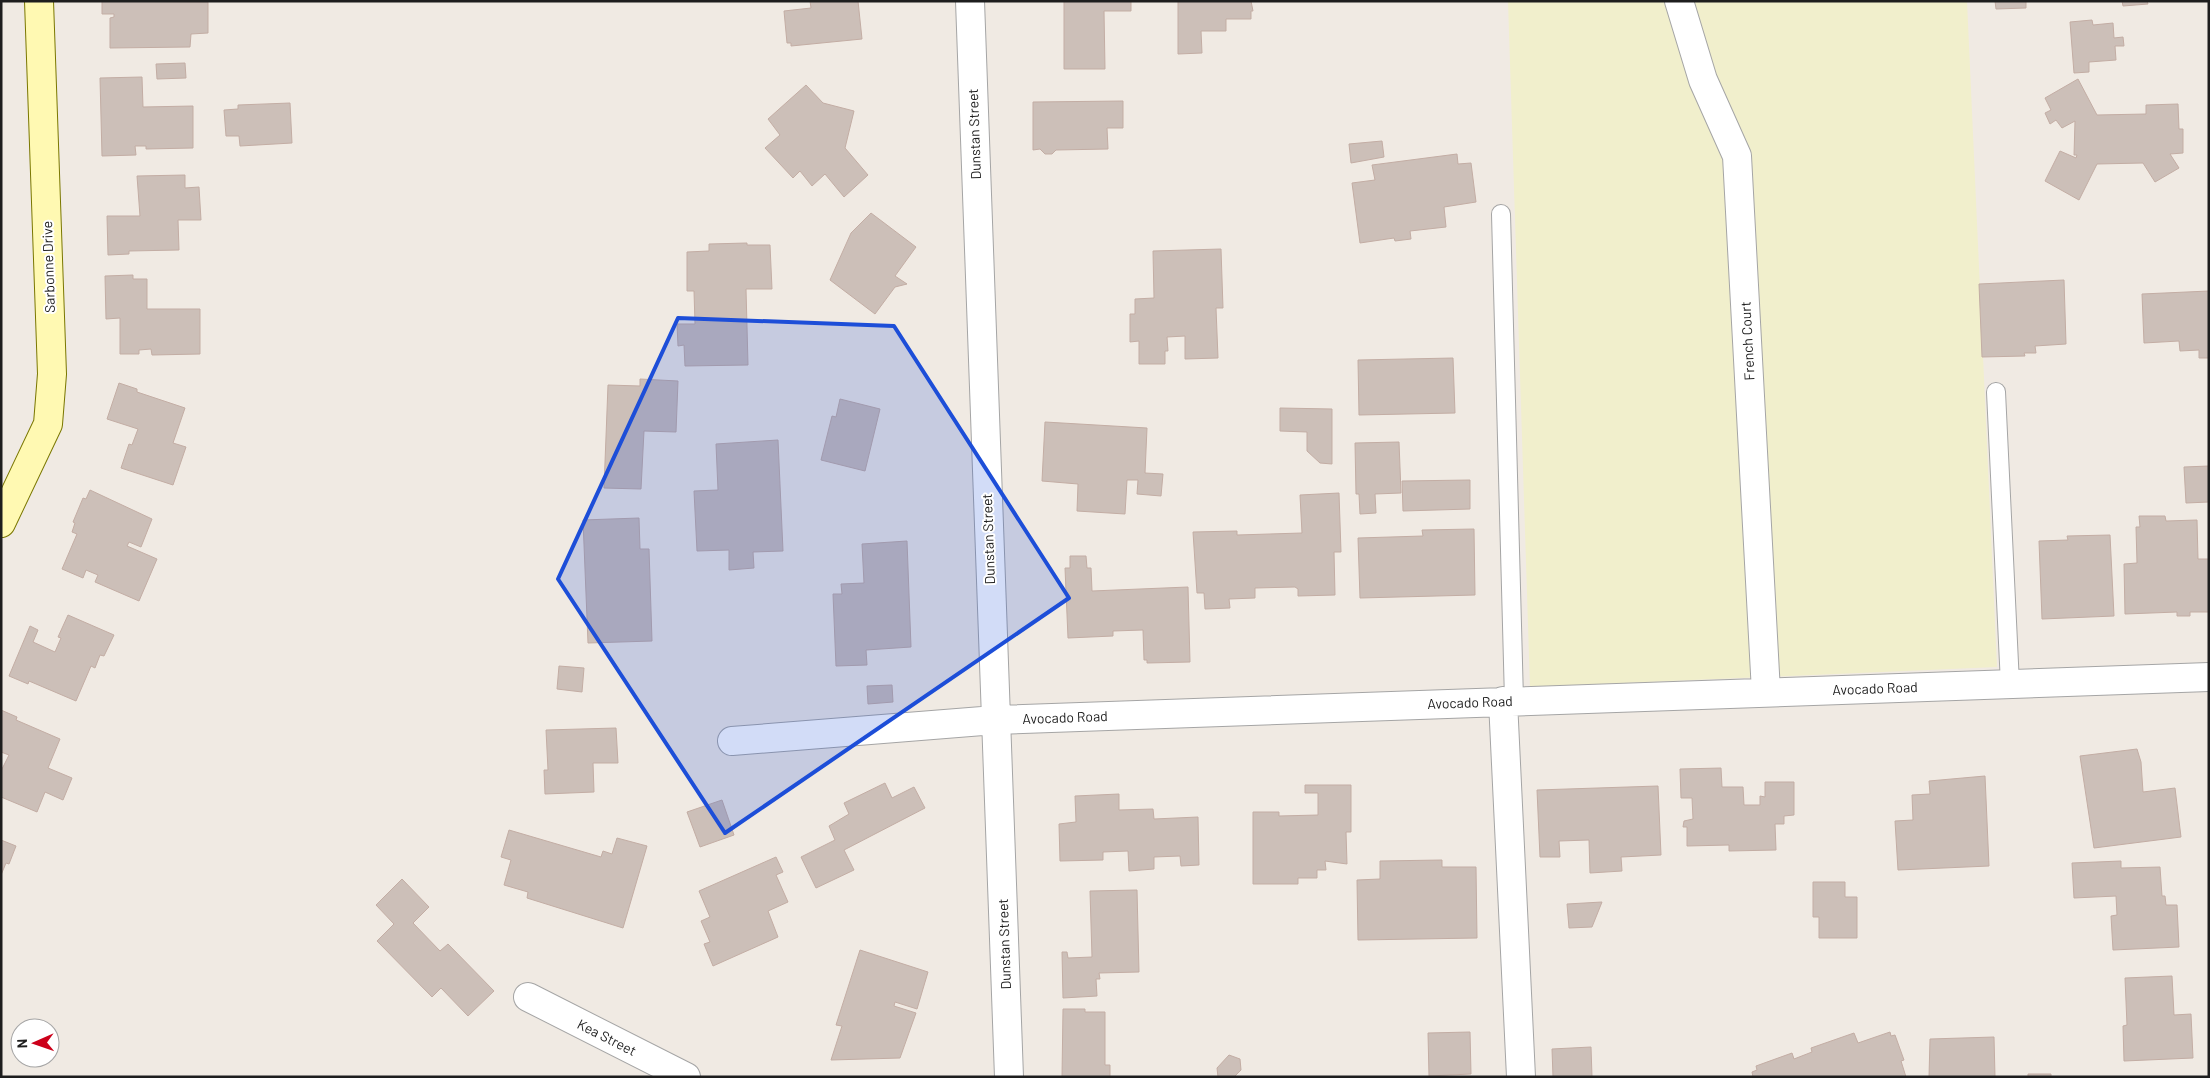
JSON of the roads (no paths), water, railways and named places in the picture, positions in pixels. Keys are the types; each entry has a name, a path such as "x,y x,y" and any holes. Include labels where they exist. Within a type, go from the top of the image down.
{"street":[{"name":"Sarbonne Drive","path":"1,523 48,424 52,374 39,1"},
{"name":"Dunstan Street","path":"970,1 1009,1077"},
{"name":"French Court","path":"1679,1 1702,80 1737,156 1766,692"},
{"name":"Avocado Road","path":"732,741 995,720 2209,678"},
{"path":"1508,701 1521,1077"},
{"name":"Kea Street","path":"528,997 686,1077"}],"lane":[{"path":"1501,214 1508,701"},
{"path":"1996,392 2010,684"}]}
